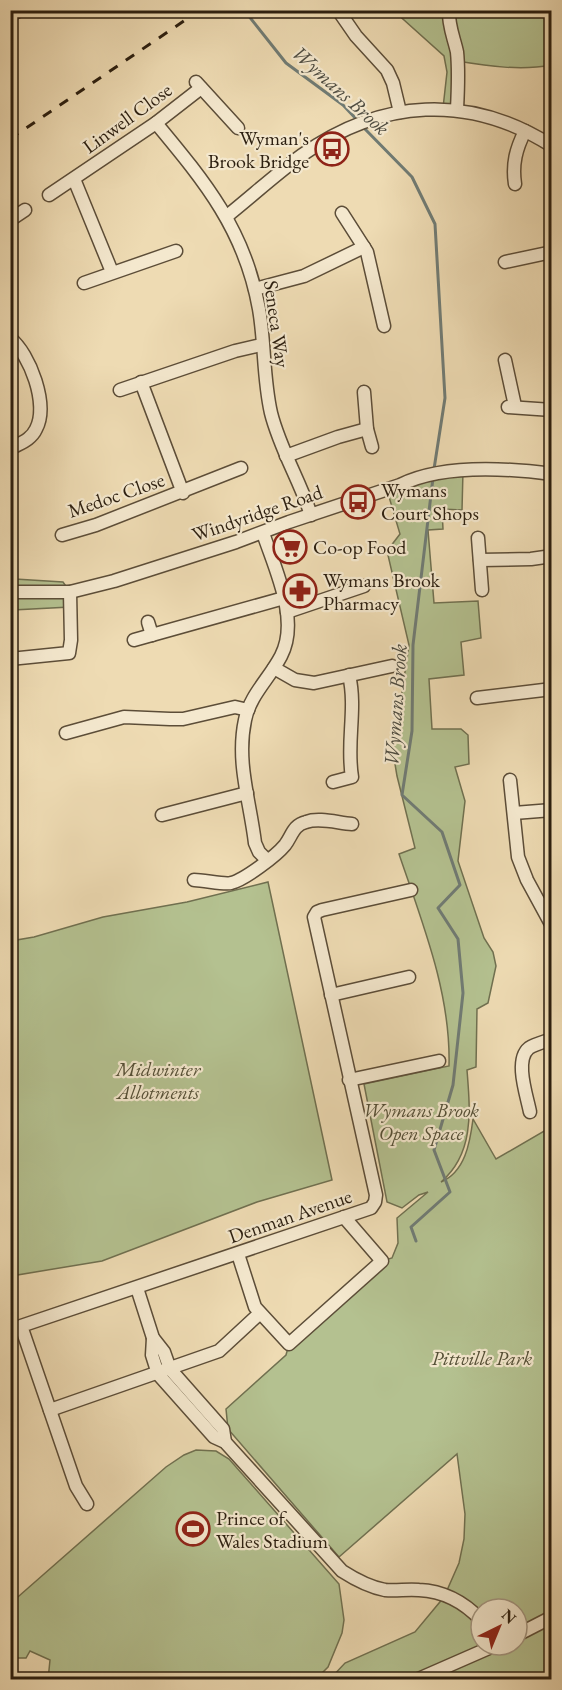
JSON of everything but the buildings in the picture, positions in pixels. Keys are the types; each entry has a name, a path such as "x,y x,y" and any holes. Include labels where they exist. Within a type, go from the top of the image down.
{"street":[{"path":"10,15 21,10"},
{"path":"338,10 356,36 387,70 393,83 400,112"},
{"path":"449,10 449,25 457,61 457,109"},
{"name":"Linwell Close","path":"49,195 156,123 198,85 238,128"},
{"path":"227,216 303,154 344,131 376,117 400,112 457,109 494,117 552,146"},
{"name":"Seneca Way","path":"156,123 190,164 227,216 242,250 255,288 261,326 265,383 272,416 311,515"},
{"path":"515,184 514,163 517,147 525,131"},
{"name":"Linwell Close","path":"74,179 112,272"},
{"path":"10,220 25,210"},
{"path":"342,213 364,247 384,326"},
{"path":"255,288 304,276 364,247"},
{"path":"84,283 176,251"},
{"path":"506,262 552,252"},
{"path":"10,338 17,344 34,376 40,404 37,428 28,439 15,444"},
{"path":"120,390 236,351 261,345"},
{"path":"505,360 511,406 552,410"},
{"name":"Medoc Close","path":"141,382 183,493"},
{"path":"364,392 367,429 372,447"},
{"path":"286,456 367,429"},
{"name":"Medoc Close","path":"62,535 183,493 241,468"},
{"name":"Windyridge Road","path":"10,592 70,592 147,571 263,533 400,485 416,477 488,470 552,474"},
{"path":"263,533 284,598 287,612 287,638 281,657 257,691 248,710 241,752 256,848 267,860"},
{"path":"478,538 482,590"},
{"path":"480,560 531,559 552,556"},
{"path":"287,612 364,586"},
{"path":"10,659 69,652 70,592"},
{"path":"134,640 284,598"},
{"path":"148,622 152,635"},
{"path":"274,668 295,680 309,683 392,666"},
{"path":"333,782 352,777 350,752 353,692 349,675"},
{"path":"477,698 552,689"},
{"path":"66,733 124,717 170,720 183,719 220,709 236,707 248,710"},
{"path":"510,780 515,844 521,869 552,926"},
{"path":"162,815 247,794"},
{"path":"514,813 552,810"},
{"path":"194,880 232,883 284,846 295,828 303,823 312,820 352,824"},
{"name":"Denman Avenue","path":"87,1504 75,1486 21,1326 368,1210 374,1205 376,1198 314,924 315,914 322,910 411,890"},
{"path":"331,995 409,977"},
{"path":"530,1112 522,1057 529,1048 552,1039"},
{"path":"350,1080 439,1061"},
{"path":"238,1254 255,1307 289,1344 382,1261 344,1217"},
{"path":"137,1288 153,1338 152,1356 164,1372 223,1429 225,1442 335,1564 350,1577 378,1588 399,1591 419,1590 442,1594 469,1610"},
{"path":"50,1410 219,1352 259,1314"},
{"path":"529,1629 552,1617"},
{"path":"416,1680 469,1656"}],"green space":[{"path":"394,11 551,11 551,65 516,68 457,61 457,109 443,108 447,72 444,56"},
{"path":"463,471 462,510 442,509 443,529 428,530 434,603 478,601 481,638 461,642 464,675 429,679 432,729 461,729 468,735 469,764 455,767 465,801 458,861 484,938 493,952 496,966 488,1003 477,1009 476,1067 467,1070 469,1115 465,1144 460,1158 441,1182 456,1171 461,1164 468,1147 473,1119 496,1159 551,1127 551,1679 330,1679 345,1663 415,1632 444,1597 459,1563 464,1539 465,1514 457,1454 339,1557 228,1429 226,1409 286,1355 289,1344 382,1261 392,1258 398,1243 397,1218 428,1192 419,1195 402,1208 387,1202 364,1084 449,1066 445,1012 440,985 399,854 415,848 393,752 409,645 387,551 400,534 387,490"},
{"path":"10,523 13,529 11,555 15,579 63,582 70,592 70,607 13,610 15,659 10,659"},
{"name":"Midwinter Allotments","path":"268,882 332,1180 257,1202 102,1261 11,1276 11,941 34,937 103,917 187,902"},
{"name":"Prince of Wales Stadium","path":"196,1450 216,1451 229,1459 339,1584 344,1620 342,1633 328,1667 315,1680 48,1680 50,1660 30,1651 26,1658 18,1658 11,1654 11,1603 166,1467"}],"waterway":[{"name":"Wymans Brook","path":"244,10 286,63 343,105 359,122"},
{"name":"Wymans Brook","path":"363,127 412,177 435,224 445,398 434,469"},
{"name":"Wymans Brook","path":"416,1241 411,1227 450,1192 434,1150 453,1085 463,993 458,939 438,908 460,885 442,832 402,795 412,731 413,645 433,478"}],"railway":[{"path":"10,139 200,10"}],"place":[{"name":"Wyman's Brook Bridge","path":"332,149"},
{"name":"Wymans Court Shops","path":"358,502"},
{"name":"Co-op Food","path":"290,547"},
{"name":"Wymans Brook Pharmacy","path":"300,591"},
{"name":"Prince of Wales Stadium","path":"193,1529"}],"park label":[{"name":"Wymans Brook Open Space","path":"421,1122"},
{"name":"Pittville Park","path":"482,1358"}]}
